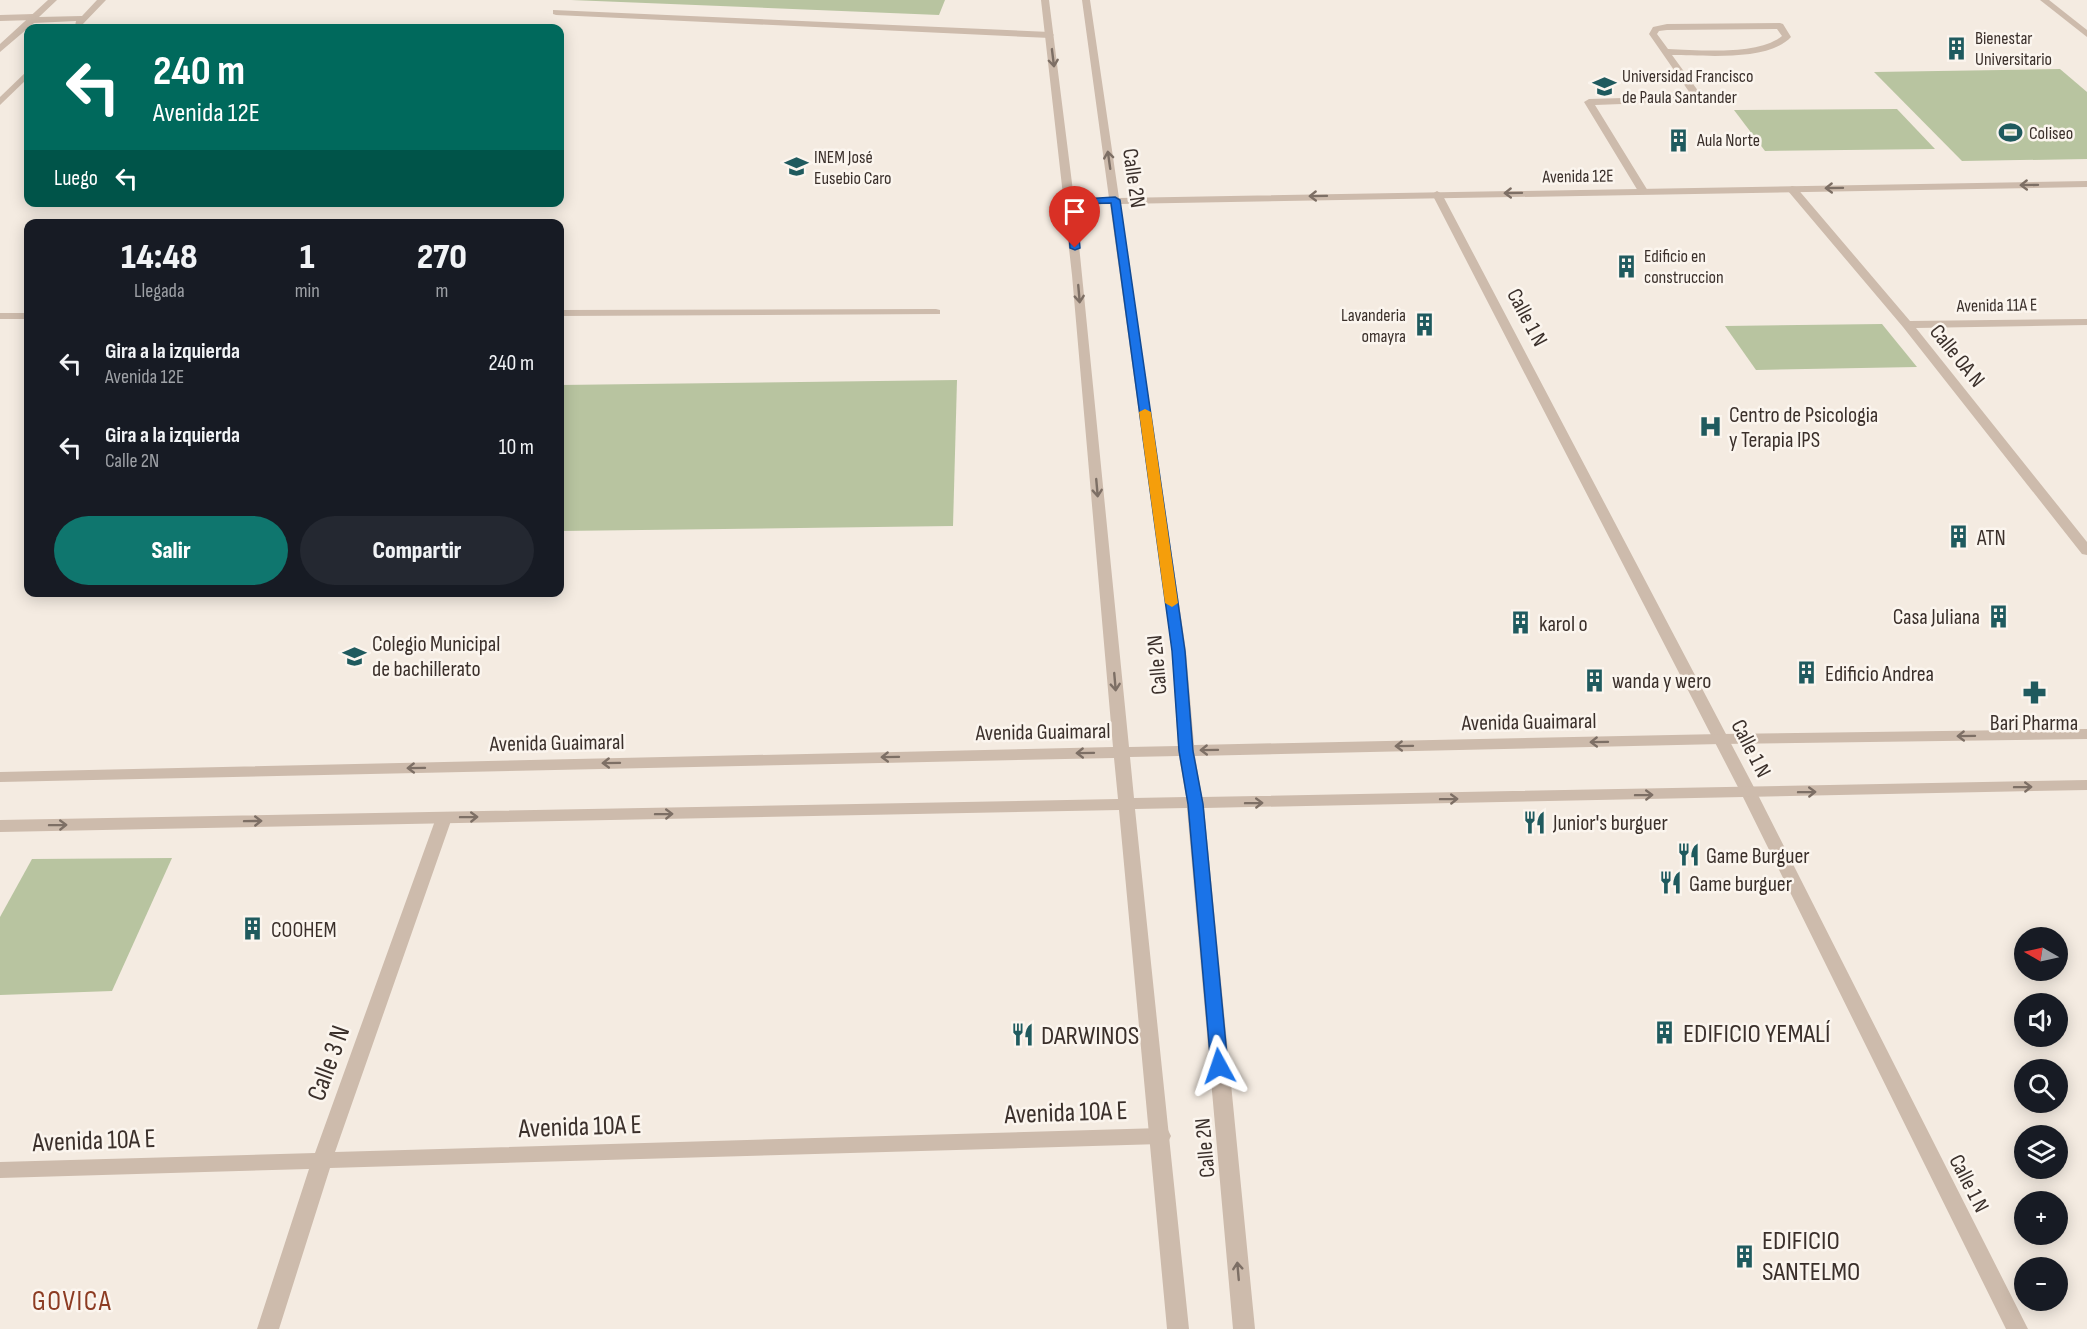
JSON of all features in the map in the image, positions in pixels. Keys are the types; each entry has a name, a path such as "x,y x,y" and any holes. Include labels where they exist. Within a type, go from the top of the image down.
{"street":[{"path":"27,24 53,0"},
{"path":"77,24 102,0"},
{"name":"Calle 2N","path":"1045,0 1071,202 1121,752 1161,1136 1178,1329"},
{"name":"Calle 2N","path":"1086,0 1179,651 1186,751 1195,804 1244,1329"},
{"path":"2044,0 2087,34"},
{"path":"556,12 1050,35"},
{"path":"0,18 84,18"},
{"path":"0,49 24,26"},
{"path":"1643,191 1589,102 1699,99 1665,52 1653,31 1661,28 1780,26 1786,37 1778,44 1753,50 1665,52"},
{"path":"0,102 24,77"},
{"name":"Avenida 12E","path":"1071,202 2087,184"},
{"name":"Calle 0A N","path":"1792,189 1907,325 2087,551"},
{"name":"Calle 1 N","path":"1437,194 1749,793 2017,1329"},
{"path":"564,314 936,312"},
{"path":"0,316 24,316"},
{"name":"Avenida 11A E","path":"1907,325 2087,322"},
{"name":"Avenida Guaimaral","path":"0,777 1121,752 2087,734"},
{"path":"0,826 2087,785"},
{"name":"Calle 3 N","path":"268,1329 322,1161 444,818"},
{"name":"Avenida 10A E","path":"0,1170 1161,1136"}],"green space":[{"path":"571,0 945,0 939,15"},
{"name":"Coliseo","path":"2060,69 2087,92 2087,159 1962,161 1874,72"},
{"path":"1897,109 1935,149 1765,151 1734,110"},
{"path":"1882,324 1917,367 1756,370 1725,326"},
{"path":"957,380 953,526 564,531 564,385"},
{"path":"172,858 112,991 0,995 0,917 32,859"}],"slow traffic":[{"path":"1145,412 1172,603"}],"place":[{"name":"Bienestar Universitario","path":"1957,48"},
{"name":"Universidad Francisco de Paula Santander","path":"1604,86"},
{"name":"Coliseo","path":"2011,133"},
{"name":"Aula Norte","path":"1679,140"},
{"name":"INEM José Eusebio Caro","path":"796,167"},
{"name":"Edificio en construccion","path":"1626,266"},
{"name":"Lavanderia omayra","path":"1424,325"},
{"name":"Centro de Psicologia y Terapia IPS","path":"1711,427"},
{"name":"ATN","path":"1959,537"},
{"name":"Casa Juliana","path":"1998,616"},
{"name":"karol o","path":"1521,623"},
{"name":"Colegio Municipal de bachillerato","path":"354,656"},
{"name":"Edificio Andrea","path":"1807,673"},
{"name":"wanda y wero","path":"1594,680"},
{"name":"Bari Pharma","path":"2034,693"},
{"name":"Junior's burguer","path":"1535,822"},
{"name":"Game Burguer","path":"1688,855"},
{"name":"Game burguer","path":"1671,883"},
{"name":"COOHEM","path":"253,929"},
{"name":"EDIFICIO YEMALÍ","path":"1665,1033"},
{"name":"DARWINOS","path":"1023,1035"},
{"name":"EDIFICIO SANTELMO","path":"1744,1256"}],"district":[{"name":"GOVICA","path":"72,1300"}],"route":[{"path":"1075,248 1071,202 1115,200 1179,651 1186,751 1195,804 1219,1066"}]}
